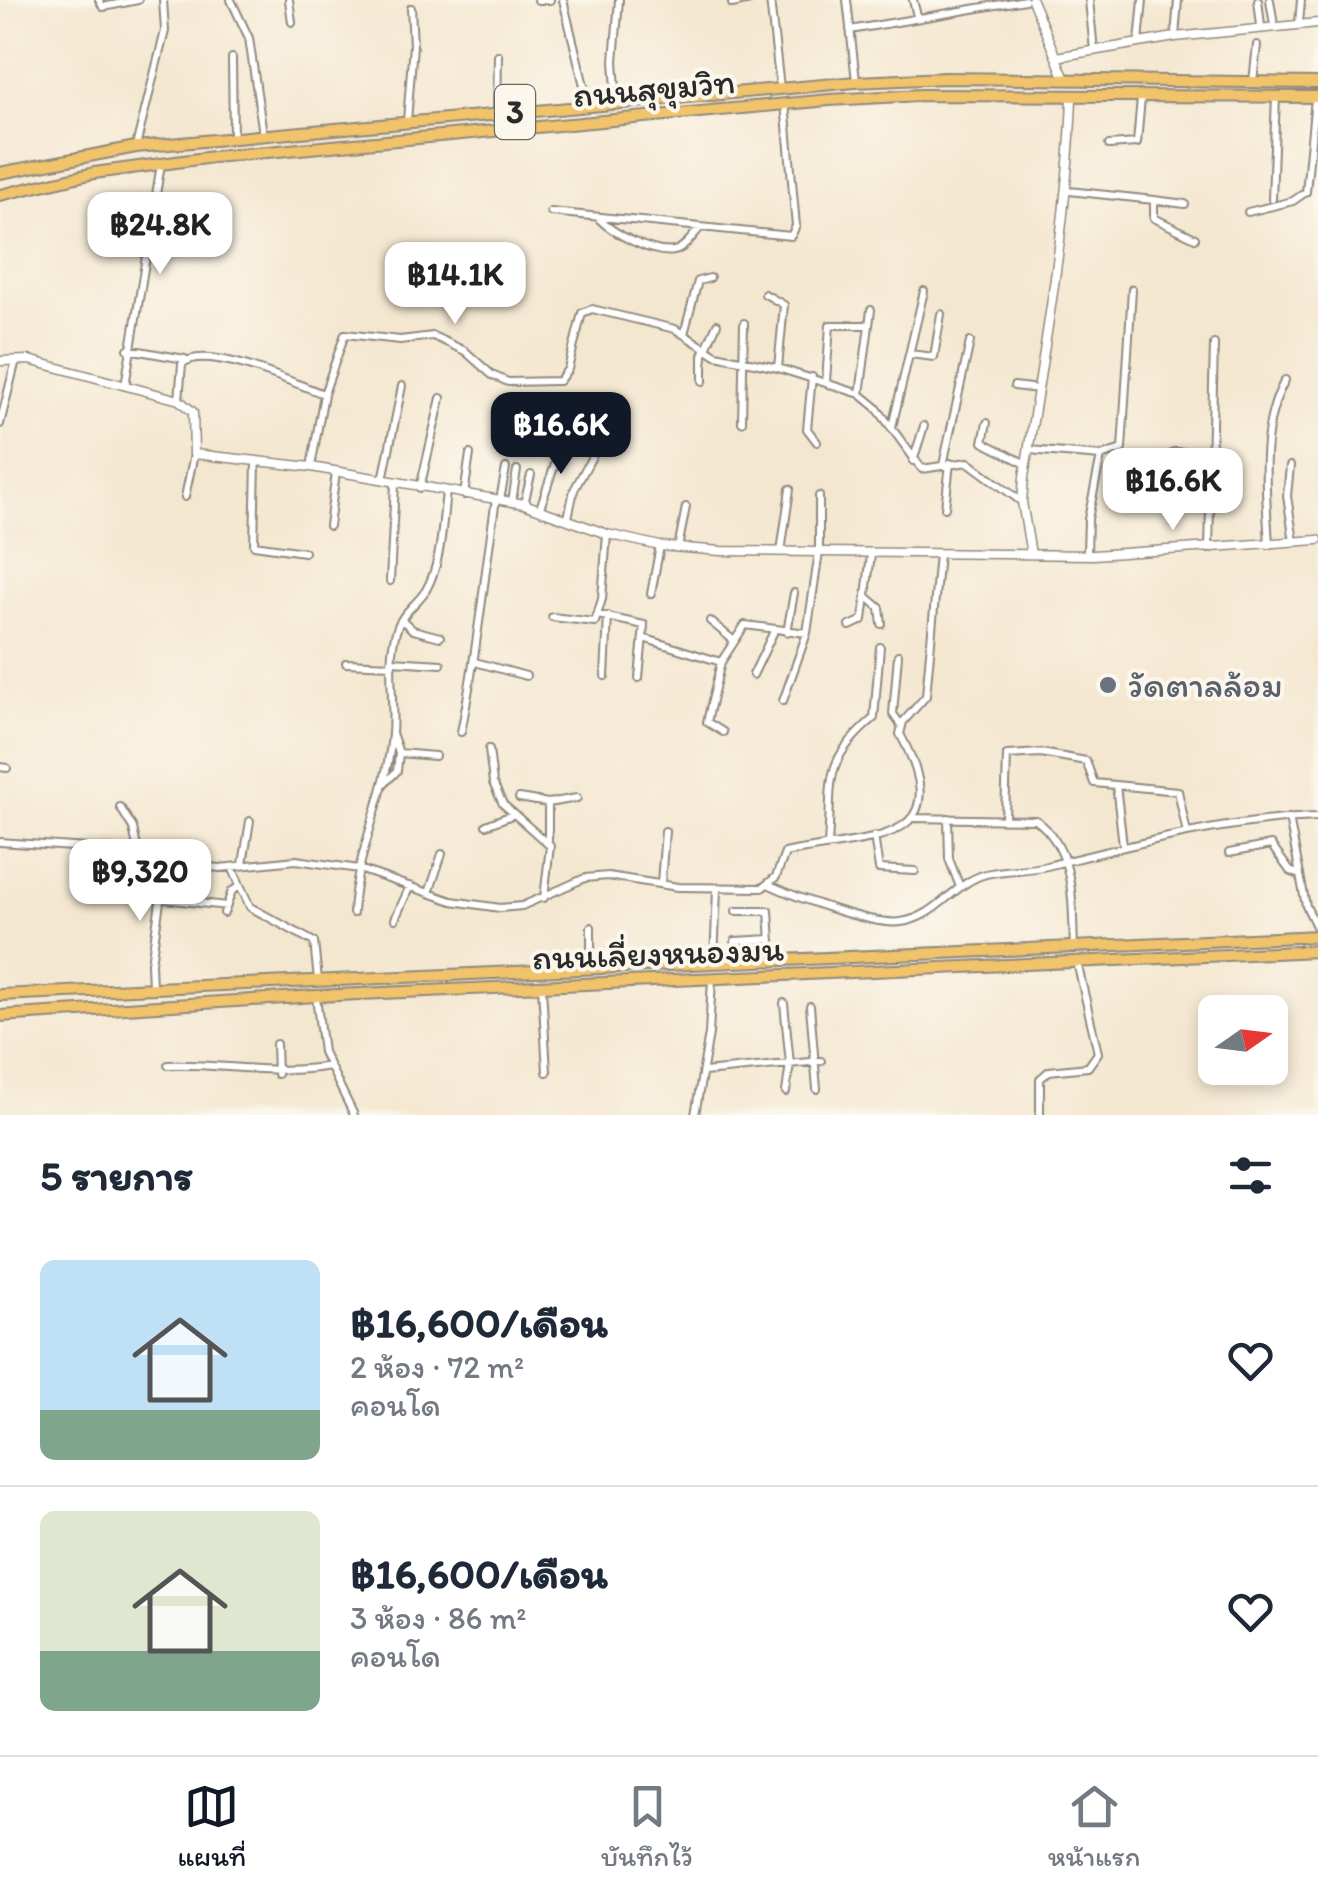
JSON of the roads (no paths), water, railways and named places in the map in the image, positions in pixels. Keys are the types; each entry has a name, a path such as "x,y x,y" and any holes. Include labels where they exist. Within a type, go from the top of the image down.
{"main road":[{"name":"ถนนสุขุมวิท","path":"0,173 136,147 856,82 1065,79 1318,84"},
{"path":"1065,79 1072,98"},
{"path":"1304,83 1312,96"},
{"name":"ถนนสุขุมวิท","path":"0,195 94,172 160,164 785,103 921,95 1312,96"},
{"name":"ถนนเลี่ยงหนองมน","path":"0,995 714,961 1074,949 1318,933"},
{"name":"ถนนเลี่ยงหนองมน","path":"0,1016 316,996 1318,951"},
{"path":"858,956 858,972"},
{"path":"120,989 122,1008"}],"street":[{"path":"99,0 103,7 138,0"},
{"path":"136,147 166,31 163,0"},
{"path":"231,0 248,38 263,134"},
{"path":"289,0 292,22"},
{"path":"539,1 550,0"},
{"path":"563,0 589,106"},
{"path":"617,104 614,61 618,0"},
{"path":"732,4 750,0"},
{"path":"770,0 780,88"},
{"path":"847,0 856,82"},
{"path":"914,0 917,16"},
{"path":"850,30 1028,0 1065,79"},
{"path":"1089,0 1094,50"},
{"path":"1139,42 1143,0"},
{"path":"1175,36 1178,0"},
{"path":"1258,0 1261,26"},
{"path":"1270,0 1274,25"},
{"path":"1299,23 1301,0"},
{"path":"407,120 413,45 410,8"},
{"path":"1056,58 1175,36 1318,23"},
{"path":"1253,82 1257,45"},
{"path":"497,113 498,54"},
{"path":"232,58 234,138"},
{"path":"1272,199 1276,95"},
{"path":"1248,212 1293,201 1306,192 1312,96"},
{"path":"1031,554 1022,502 1057,244 1069,190 1072,98"},
{"path":"1110,145 1137,143 1140,98"},
{"path":"551,212 786,237 795,232 785,103"},
{"path":"125,386 160,164"},
{"path":"1069,190 1185,204"},
{"path":"1154,200 1156,220 1195,238"},
{"path":"599,219 610,231 668,251 679,250 699,228"},
{"path":"147,248 180,246"},
{"path":"684,334 698,281 710,278"},
{"path":"1028,450 1102,456 1122,449 1132,289"},
{"path":"892,428 924,292"},
{"path":"765,294 784,304 778,368"},
{"path":"311,468 324,394 345,334 400,340 433,336 465,351 492,375 508,382 559,380 568,369 582,313 592,309 684,334 704,350 860,394 892,428 922,469 968,462 1022,502"},
{"path":"860,394 870,310"},
{"path":"910,354 934,357 941,314"},
{"path":"742,422 744,323"},
{"path":"703,381 704,350 717,324"},
{"path":"826,382 828,327 869,325"},
{"path":"945,508 946,464 970,342"},
{"path":"1209,550 1214,344"},
{"path":"128,349 185,359 224,360 324,394"},
{"path":"179,400 185,359"},
{"path":"0,424 16,360"},
{"path":"0,361 16,360 179,400 194,412 194,454 185,497"},
{"path":"812,378 807,429 817,442"},
{"path":"1269,546 1266,445 1273,402 1284,380"},
{"path":"382,482 402,386"},
{"path":"1014,386 1038,389"},
{"path":"420,488 440,398"},
{"path":"986,423 982,442 1026,464"},
{"path":"913,461 924,426"},
{"path":"540,508 558,458 547,449"},
{"path":"568,518 574,490 595,451"},
{"path":"1174,452 1210,453"},
{"path":"194,454 311,468 524,504 607,534 678,548 870,554 1087,554 1209,550 1318,540"},
{"path":"464,495 470,454"},
{"path":"1087,554 1088,519 1102,456"},
{"path":"256,463 254,545 304,552"},
{"path":"1290,466 1288,496 1294,544"},
{"path":"461,732 506,468"},
{"path":"512,502 517,470"},
{"path":"329,526 336,472"},
{"path":"524,504 530,476"},
{"path":"390,581 395,484"},
{"path":"781,552 790,489"},
{"path":"354,914 359,869 384,784 392,734 392,663 402,620 426,589 436,562 446,492"},
{"path":"783,701 807,634 818,552 819,496"},
{"path":"678,548 686,508"},
{"path":"552,617 595,622 607,534"},
{"path":"651,594 660,546"},
{"path":"850,626 863,620 870,554"},
{"path":"770,885 786,853 906,829 913,818 920,792 918,769 900,734 901,725 926,696 939,554"},
{"path":"787,632 794,594"},
{"path":"866,596 880,608 882,624"},
{"path":"598,615 644,624 638,678"},
{"path":"605,676 608,616"},
{"path":"402,620 413,630 440,637"},
{"path":"710,621 733,640"},
{"path":"723,732 706,722 721,662 744,626 807,634"},
{"path":"753,675 775,629"},
{"path":"642,638 721,662"},
{"path":"828,844 834,760 843,745 874,718 880,647"},
{"path":"898,655 893,714 901,725"},
{"path":"475,662 526,676"},
{"path":"346,663 440,664"},
{"path":"384,784 397,771 399,753 392,734"},
{"path":"489,749 497,794 512,815 548,842"},
{"path":"1005,819 1007,756 1011,752 1086,760 1094,783 1178,791 1187,833"},
{"path":"399,753 435,756"},
{"path":"1116,785 1123,845"},
{"path":"519,798 548,803 576,798"},
{"path":"544,898 548,803"},
{"path":"120,808 132,828 138,852"},
{"path":"486,825 512,815"},
{"path":"913,818 1036,820 1048,829 1066,860 1074,949"},
{"path":"948,818 949,859 960,887"},
{"path":"1289,818 1300,875 1318,933"},
{"path":"0,842 138,852 166,860 232,867 296,860 359,869 429,892 500,908 544,898 585,878 608,876 717,889 770,885 796,898 878,923 918,919 960,887 990,873 1187,833 1289,818 1318,818"},
{"path":"243,865 250,821"},
{"path":"661,883 666,831"},
{"path":"874,836 878,869 915,871"},
{"path":"1229,853 1270,845 1290,872 1300,875"},
{"path":"429,892 442,854"},
{"path":"152,988 151,963 164,899 166,860"},
{"path":"232,867 250,907 314,942 318,980"},
{"path":"394,919 410,886"},
{"path":"164,899 226,909 232,891 239,887"},
{"path":"714,961 717,889"},
{"path":"736,912 770,911 772,959"},
{"path":"591,927 591,969"},
{"path":"736,941 772,940"},
{"path":"1318,951 1318,960"},
{"path":"1040,1115 1040,1079 1050,1071 1088,1067 1098,1053 1077,962"},
{"path":"706,1115 696,1112 704,1072 712,979"},
{"path":"542,986 547,1072"},
{"path":"316,996 318,1034 354,1115"},
{"path":"784,1003 790,1064 786,1069 786,1092"},
{"path":"810,1006 818,1089"},
{"path":"276,1044 277,1074"},
{"path":"704,1072 818,1062"},
{"path":"168,1065 229,1064 277,1074 329,1066"}],"place":[{"name":"วัดตาลล้อม","path":"1108,685"}]}
